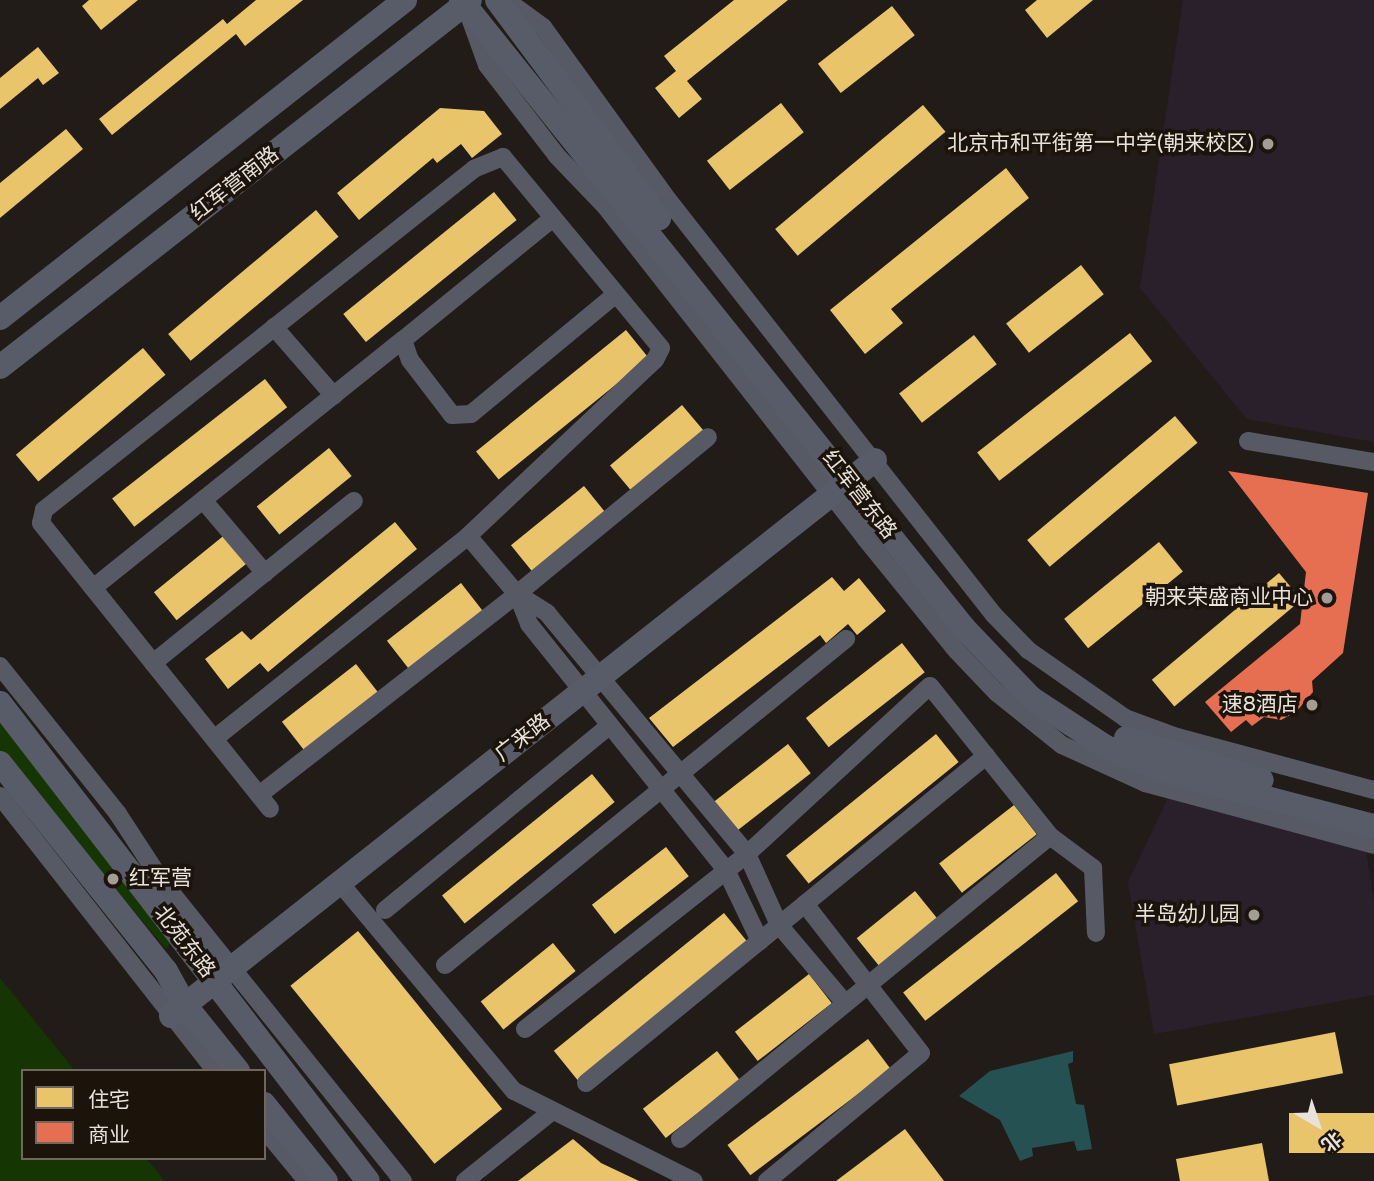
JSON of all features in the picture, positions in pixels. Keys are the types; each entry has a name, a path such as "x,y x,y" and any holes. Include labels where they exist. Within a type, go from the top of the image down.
{"street":[{"name":"红军营东路","path":"496,0 987,654 1031,698 1075,728 1160,770 1374,826"},
{"path":"506,0 543,27 669,201 854,477 956,650 997,693 1062,745 1157,787 1374,845"},
{"path":"403,2 426,35"},
{"name":"红军营南路","path":"0,317 403,2"},
{"name":"红军营东路","path":"465,2 854,477 985,629 1063,702 1120,735 1165,753 1374,810"},
{"name":"红军营南路","path":"0,368 465,2"},
{"path":"215,739 468,536 655,360 661,348 503,157 474,169 44,510 41,523 265,802 708,437"},
{"path":"93,588 553,218"},
{"path":"403,340 410,360 452,415 471,414 616,294"},
{"path":"274,327 334,396"},
{"path":"1248,441 1374,462"},
{"path":"854,477 1009,632 1070,684 1125,718 1177,737 1374,790"},
{"name":"广来路","path":"178,1011 854,477"},
{"path":"203,500 265,573"},
{"path":"153,663 354,501"},
{"path":"468,536 517,594 547,613 591,684 610,725 726,870 760,941"},
{"path":"445,965 677,773 846,639"},
{"path":"0,666 224,975 403,1181"},
{"path":"591,684 677,773 747,853 779,925 845,1003"},
{"path":"525,1029 747,853 929,686 1050,836 1093,868 1096,933"},
{"name":"北苑东路","path":"0,703 183,941 224,975 245,1021 368,1181"},
{"path":"386,910 610,725"},
{"path":"586,1083 986,756"},
{"name":"北苑东路","path":"0,763 157,960 178,1011 216,1043 236,1069"},
{"path":"0,796 178,1011 215,1069"},
{"path":"680,1139 1050,836"},
{"path":"340,883 514,1091 551,1112 694,1181"},
{"path":"766,1181 921,1053 805,904"},
{"path":"157,960 183,941"},
{"path":"216,1043 245,1021"},
{"path":"266,1106 326,1181"},
{"path":"465,1181 551,1112"},
{"path":"266,1131 307,1181"}],"shaded area":[{"name":"北京市和平街第一中学(朝来校区)","path":"1183,0 1374,0 1374,442 1247,419 1140,288"},
{"name":"半岛幼儿园","path":"1170,794 1366,850 1374,904 1374,995 1154,1034 1128,882"}],"green space":[{"path":"0,722 170,943 166,949 0,752"},
{"path":"0,978 73,1069 21,1069 21,1160 148,1160 165,1181 0,1181"}],"water":[{"path":"1073,1051 1073,1062 1068,1064 1076,1104 1084,1105 1092,1149 1077,1151 1074,1141 1032,1148 1033,1156 1020,1161 1000,1120 959,1096 990,1071"}],"building: 住宅":[{"path":"89,0 138,0 101,30 82,6"},
{"path":"256,0 303,0 245,46 236,34 112,135 99,119 223,19 227,24"},
{"path":"734,0 788,0 687,81 702,99 679,118 655,88 676,71 664,56"},
{"path":"1037,0 1093,0 1047,38 1025,10"},
{"path":"892,6 915,35 841,93 818,64"},
{"path":"38,47 59,73 43,85 38,78 0,109 0,78"},
{"path":"781,103 804,132 730,190 707,161"},
{"path":"923,105 945,132 798,256 775,229"},
{"path":"440,108 484,111 502,134 472,158 461,144 437,163 433,158 359,220 337,193"},
{"path":"66,129 83,149 0,218 0,183"},
{"path":"1006,168 1029,198 891,309 903,323 865,354 830,310"},
{"path":"494,192 517,220 366,342 343,314"},
{"path":"316,210 338,237 191,361 168,334"},
{"path":"1081,265 1104,294 1029,353 1006,323"},
{"path":"626,330 649,358 499,479 476,451"},
{"path":"1130,333 1152,361 999,481 977,452"},
{"path":"974,335 997,364 922,423 899,393"},
{"path":"143,348 165,375 38,482 16,455"},
{"path":"265,379 287,407 134,527 112,498"},
{"path":"682,405 706,434 634,495 610,465"},
{"path":"1175,416 1197,443 1050,567 1027,540"},
{"path":"329,448 352,476 279,535 257,507"},
{"path":"584,486 607,514 534,573 511,545"},
{"path":"395,522 417,549 268,672 260,663 228,689 205,659 242,631 251,640"},
{"path":"227,533 250,561 177,620 154,592"},
{"path":"1159,542 1183,572 1088,648 1064,619"},
{"path":"1279,573 1301,600 1174,707 1152,680"},
{"path":"832,577 844,591 859,578 886,611 857,635 848,624 826,643 820,635 673,747 649,718"},
{"path":"461,583 484,612 410,670 387,641"},
{"path":"902,643 925,672 829,747 806,718"},
{"path":"356,664 379,693 305,751 282,722"},
{"path":"936,734 959,762 809,883 786,855"},
{"path":"788,744 811,773 737,831 714,802"},
{"path":"592,774 615,802 465,923 442,895"},
{"path":"1014,805 1037,834 962,893 939,863"},
{"path":"666,847 689,876 615,934 592,905"},
{"path":"1056,873 1078,901 925,1021 903,992"},
{"path":"915,891 938,919 879,966 857,938"},
{"path":"724,913 748,943 578,1080 554,1051"},
{"path":"358,931 502,1109 435,1164 290,986"},
{"path":"553,943 576,971 503,1030 481,1002"},
{"path":"809,974 832,1003 758,1061 735,1032"},
{"path":"1335,1032 1343,1073 1177,1105 1169,1064"},
{"path":"868,1039 891,1069 750,1175 727,1145"},
{"path":"717,1051 740,1080 666,1138 643,1109"},
{"path":"1289,1113 1374,1113 1374,1153 1289,1153"},
{"path":"905,1129 944,1181 836,1181"},
{"path":"573,1139 601,1163 639,1181 518,1181"},
{"path":"1262,1143 1269,1181 1180,1181 1176,1159"}],"building: 商业":[{"name":"朝来荣盛商业中心","path":"1228,471 1368,493 1343,653 1312,681 1313,692 1296,712 1281,720 1264,717 1252,726 1246,720 1231,732 1205,702 1300,624 1306,572"}],"place":[{"name":"北京市和平街第一中学(朝来校区)","path":"1268,144"},
{"name":"朝来荣盛商业中心","path":"1327,598"},
{"name":"速8酒店","path":"1312,705"},
{"name":"红军营","path":"113,879"},
{"name":"半岛幼儿园","path":"1254,915"}]}
